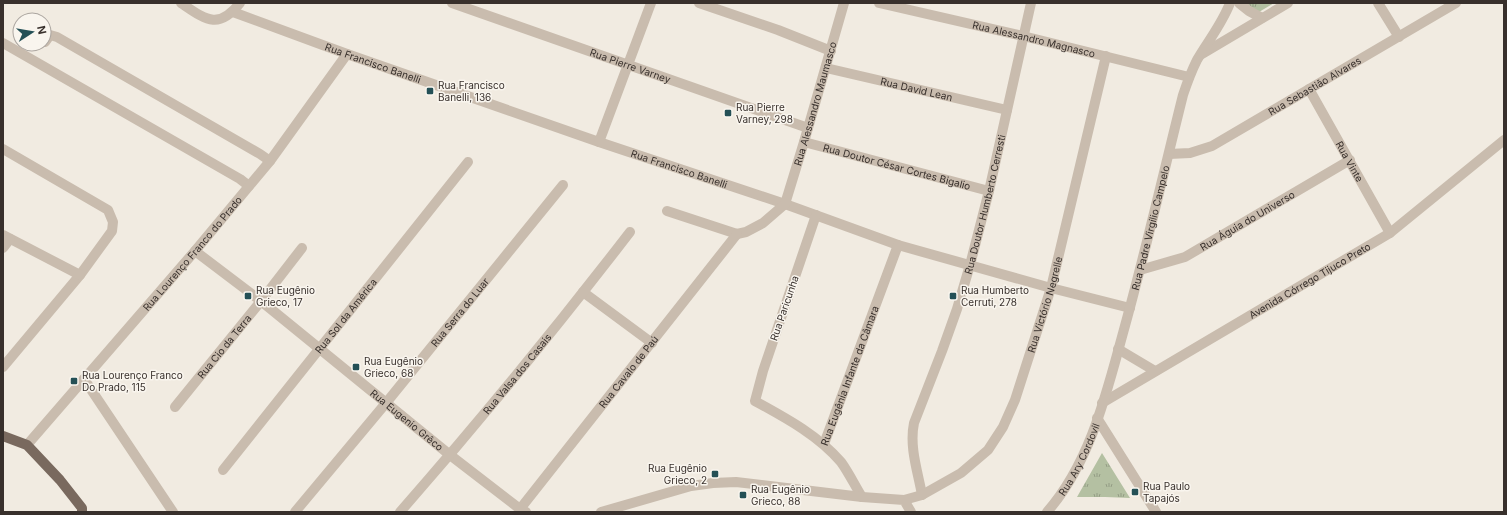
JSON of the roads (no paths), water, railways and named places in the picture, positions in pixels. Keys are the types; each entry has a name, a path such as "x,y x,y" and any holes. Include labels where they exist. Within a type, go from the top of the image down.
{"main road":[{"path":"3,436 27,445 60,480 83,511"}],"street":[{"path":"181,3 206,19 215,20 224,18 233,12 240,3"},
{"name":"Rua Pierre Varney","path":"452,3 808,128"},
{"path":"600,142 651,3"},
{"path":"698,3 778,30 831,51"},
{"name":"Rua Alessandro Maumasco","path":"785,204 844,3"},
{"name":"Rua Alessandro Magnasco","path":"879,3 1023,36 1189,77"},
{"name":"Rua Doutor Humberto Cerresti","path":"922,495 912,445 912,432 914,423 950,330 970,265 989,191 1031,3"},
{"name":"Rua Padre Virgílio Campelo","path":"1102,403 1130,308 1168,154 1189,77 1230,3"},
{"path":"1239,3 1249,11 1262,18"},
{"path":"1201,55 1288,3"},
{"path":"1378,3 1399,37"},
{"name":"Rua Sebastião Alvares","path":"1168,154 1190,153 1212,146 1456,3"},
{"name":"Rua Francisco Banelli","path":"233,12 347,54 600,142 785,204 898,245 1051,288 1130,308"},
{"path":"52,35 57,36 270,161"},
{"path":"3,43 240,179 249,186"},
{"name":"Rua Lourenço Franco do Prado","path":"27,445 195,251 270,161 347,54"},
{"name":"Rua Victório Negrelle","path":"601,512 691,486 713,482 736,482 862,497 904,500 922,495 961,473 988,450 1003,427 1015,400 1051,288 1106,56"},
{"name":"Rua David Lean","path":"826,68 1007,110"},
{"name":"Rua Vinte","path":"1310,89 1390,233"},
{"name":"Avenida Córrego Tijuco Preto","path":"1102,403 1390,233 1504,140"},
{"name":"Rua Doutor César Cortes Bigalio","path":"804,142 989,191"},
{"path":"3,149 108,210 113,222 112,231 80,275 3,367"},
{"name":"Rua Águia do Universo","path":"1140,270 1185,257 1350,160"},
{"name":"Rua Sol da América","path":"223,470 320,350 468,162"},
{"name":"Rua Serra do Luar","path":"295,512 386,403 563,185"},
{"name":"Rua Cavalo de Paú","path":"523,510 738,234 746,232 763,223 785,204"},
{"path":"666,211 738,234"},
{"name":"Rua Paricunha","path":"816,215 763,371 755,401 824,444"},
{"name":"Rua Valsa dos Casais","path":"400,512 450,456 630,232"},
{"path":"3,248 6,237 80,275"},
{"name":"Rua Eugênia Infante da Câmara","path":"862,497 841,463 824,444 898,245"},
{"name":"Rua Cio da Terra","path":"175,407 262,301 302,248"},
{"name":"Rua Eugenio Grêco","path":"195,251 262,301 450,456 523,510"},
{"path":"583,292 652,343"},
{"path":"1118,349 1155,371"},
{"path":"84,379 173,512"},
{"name":"Rua Ary Cordovil","path":"1047,512 1054,504 1074,471 1088,444 1102,403"},
{"path":"1097,418 1156,512"},
{"path":"904,500 911,512"}],"place":[{"name":"Rua Francisco Banelli, 136","path":"430,91"},
{"name":"Rua Pierre Varney, 298","path":"728,113"},
{"name":"Rua Eugênio Grieco, 17","path":"248,296"},
{"name":"Rua Humberto Cerruti, 278","path":"953,296"},
{"name":"Rua Eugênio Grieco, 68","path":"356,367"},
{"name":"Rua Lourenço Franco Do Prado, 115","path":"74,381"},
{"name":"Rua Eugênio Grieco, 2","path":"715,474"},
{"name":"Rua Paulo Tapajós","path":"1135,492"},
{"name":"Rua Eugênio Grieco, 88","path":"743,495"}]}
